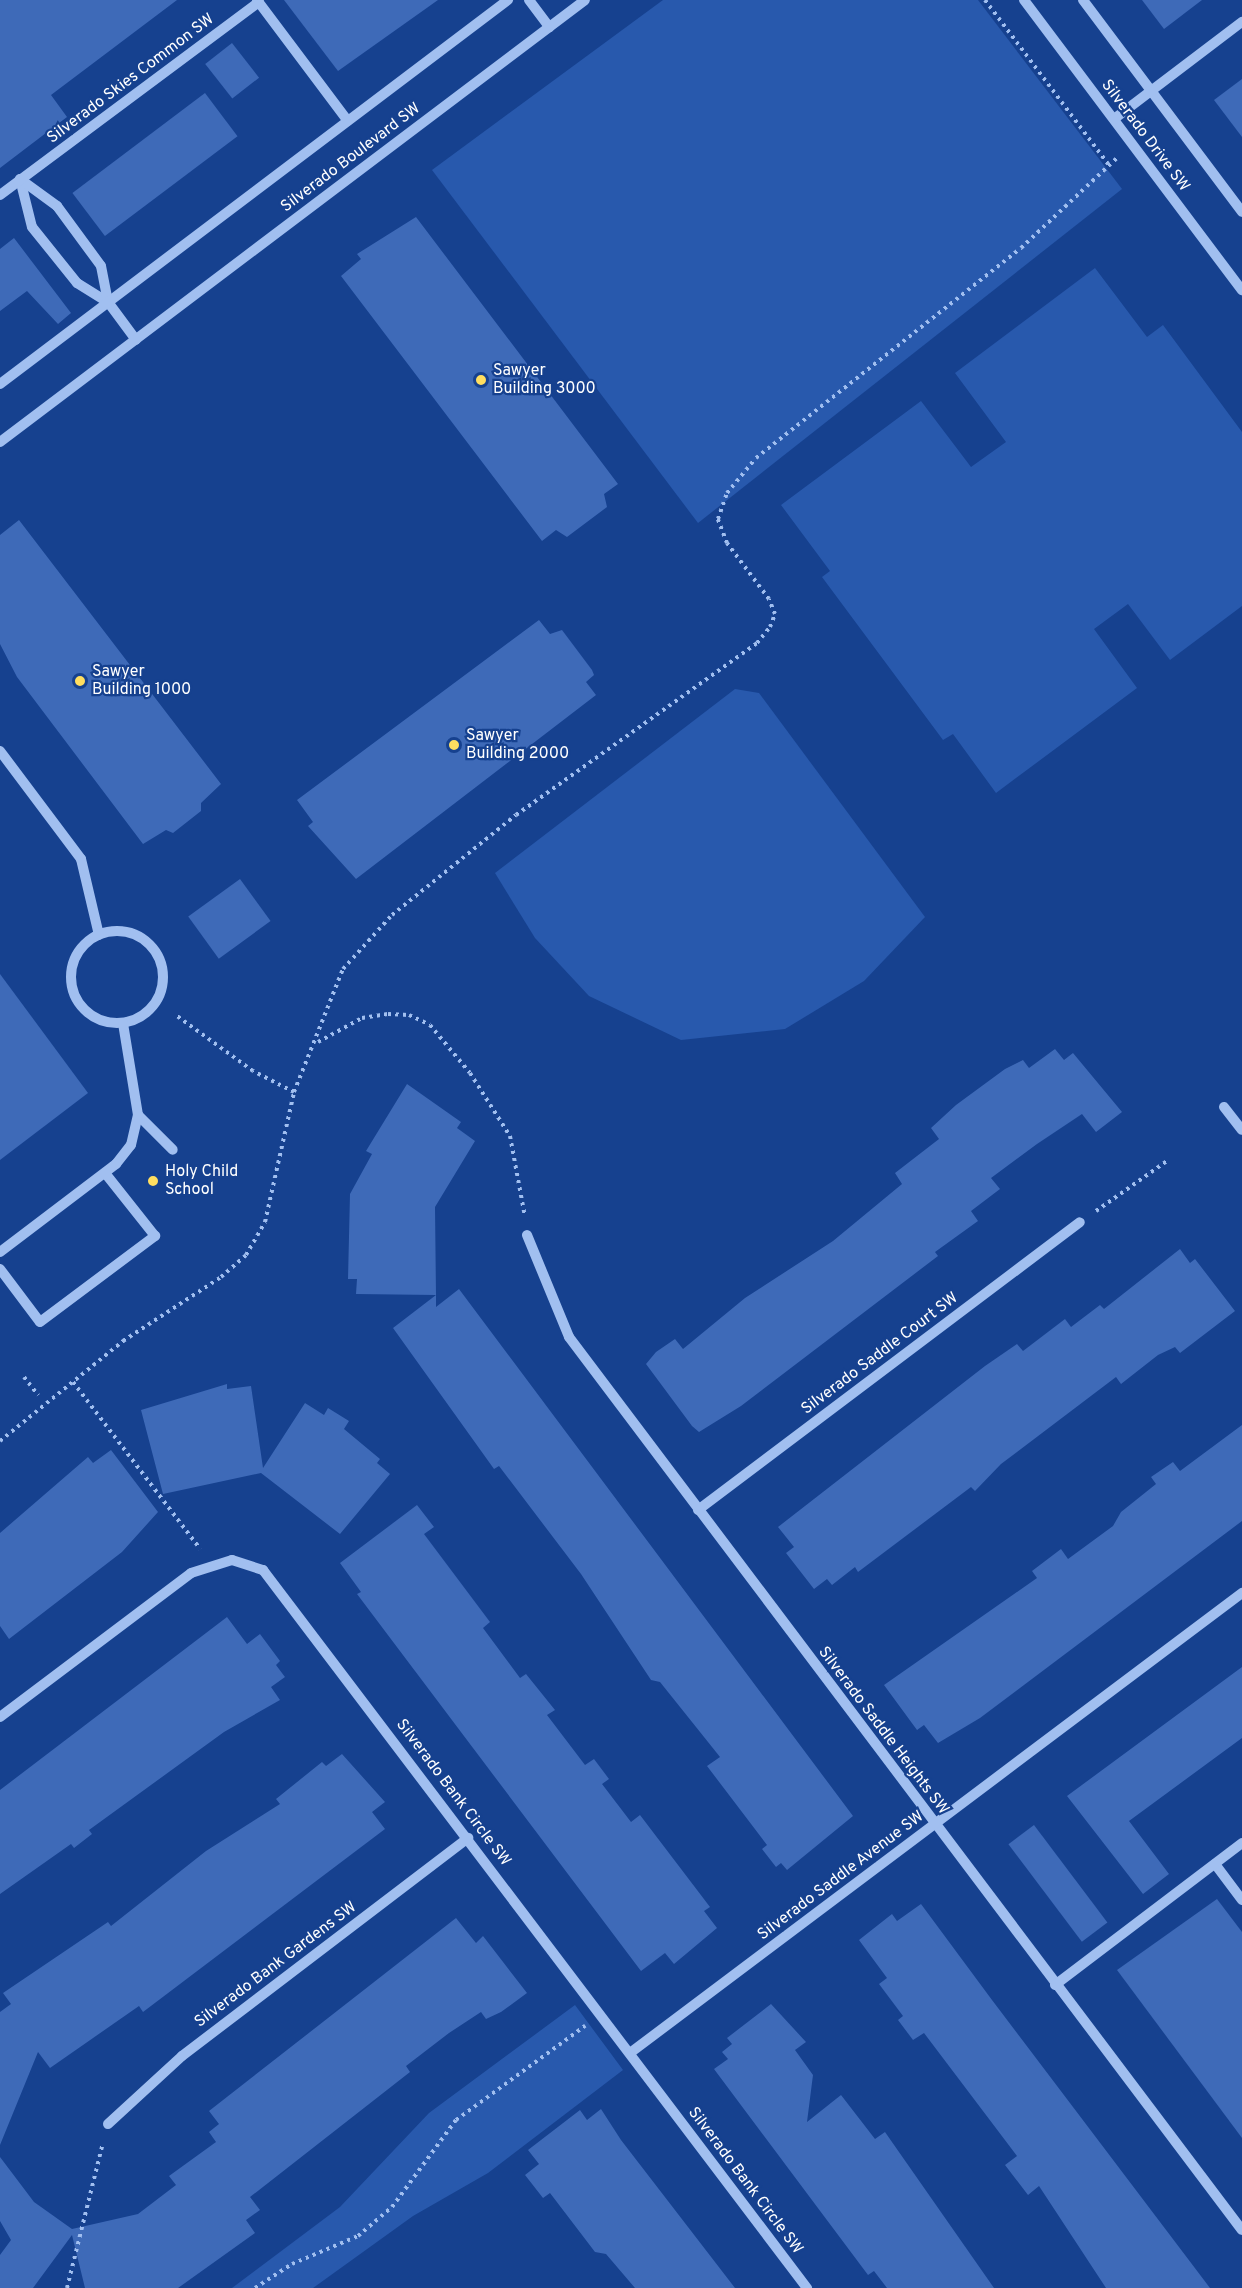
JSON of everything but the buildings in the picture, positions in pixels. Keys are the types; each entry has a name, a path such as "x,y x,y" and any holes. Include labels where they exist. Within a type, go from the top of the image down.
{"street":[{"name":"Silverado Boulevard SW","path":"0,384 508,0"},
{"path":"529,0 549,27"},
{"name":"Silverado Boulevard SW","path":"0,442 585,0"},
{"name":"Silverado Drive SW","path":"1024,0 1242,290"},
{"name":"Silverado Drive SW","path":"1083,0 1242,212"},
{"path":"258,1 348,121"},
{"name":"Silverado Skies Common SW","path":"0,195 258,1"},
{"path":"1114,119 1242,22"},
{"path":"20,179 32,228 77,283 108,302 136,340"},
{"path":"20,179 57,206 101,266 108,302"},
{"path":"0,751 81,859 99,935"},
{"path":"113,931 142,938 161,961 164,976 154,1005 123,1023 86,1011 71,985 76,955 99,935 113,931"},
{"path":"0,1252 105,1173 131,1145 138,1115 123,1023"},
{"path":"1224,1107 1242,1130"},
{"path":"138,1115 173,1150"},
{"path":"0,1269 40,1322 155,1236 105,1173"},
{"name":"Silverado Saddle Court SW","path":"698,1510 1080,1222"},
{"name":"Silverado Saddle Heights SW","path":"527,1235 569,1337 934,1825 1242,2230"},
{"path":"0,1716 211,1563"},
{"name":"Silverado Bank Circle SW","path":"211,1563 248,1563 272,1578 807,2288"},
{"name":"Silverado Saddle Avenue SW","path":"630,2053 1242,1593"},
{"name":"Silverado Bank Gardens SW","path":"108,2124 182,2056 468,1838"},
{"path":"1055,1985 1242,1843"},
{"path":"1215,1864 1242,1900"}],"path":[{"path":"985,0 1108,164"},
{"path":"0,1441 73,1382 246,1255 265,1222 294,1092 317,1043 344,969 392,915 516,815 757,643 770,627 775,614 769,599 727,543 718,519 727,493 756,458 1021,248 1121,154"},
{"path":"317,1043 362,1018 388,1014 409,1015 430,1025 493,1105 510,1136 519,1172 527,1235"},
{"path":"177,1016 253,1071 294,1092"},
{"path":"1080,1222 1167,1161"},
{"path":"24,1377 38,1395"},
{"path":"73,1382 211,1563"},
{"path":"255,2288 292,2264 358,2236 392,2207 456,2120 599,2014"},
{"path":"67,2288 108,2124"}],"shaded area":[{"path":"663,0 978,0 1122,189 698,523 432,170"},
{"path":"1095,268 1147,337 1163,325 1242,432 1242,606 1170,660 1128,604 1094,629 1137,688 996,793 953,734 943,740 822,577 830,571 781,505 921,401 971,467 1006,442 955,373"},
{"path":"735,689 759,693 925,917 864,981 785,1029 681,1040 589,996 535,938 495,873"},
{"path":"575,2005 623,2070 488,2173 413,2216 313,2288 232,2288 340,2207 429,2113"}],"place":[{"name":"Sawyer Building 3000","path":"481,380"},
{"name":"Sawyer Building 1000","path":"80,681"},
{"name":"Sawyer Building 2000","path":"454,745"},
{"name":"Holy Child School","path":"153,1181"}]}
